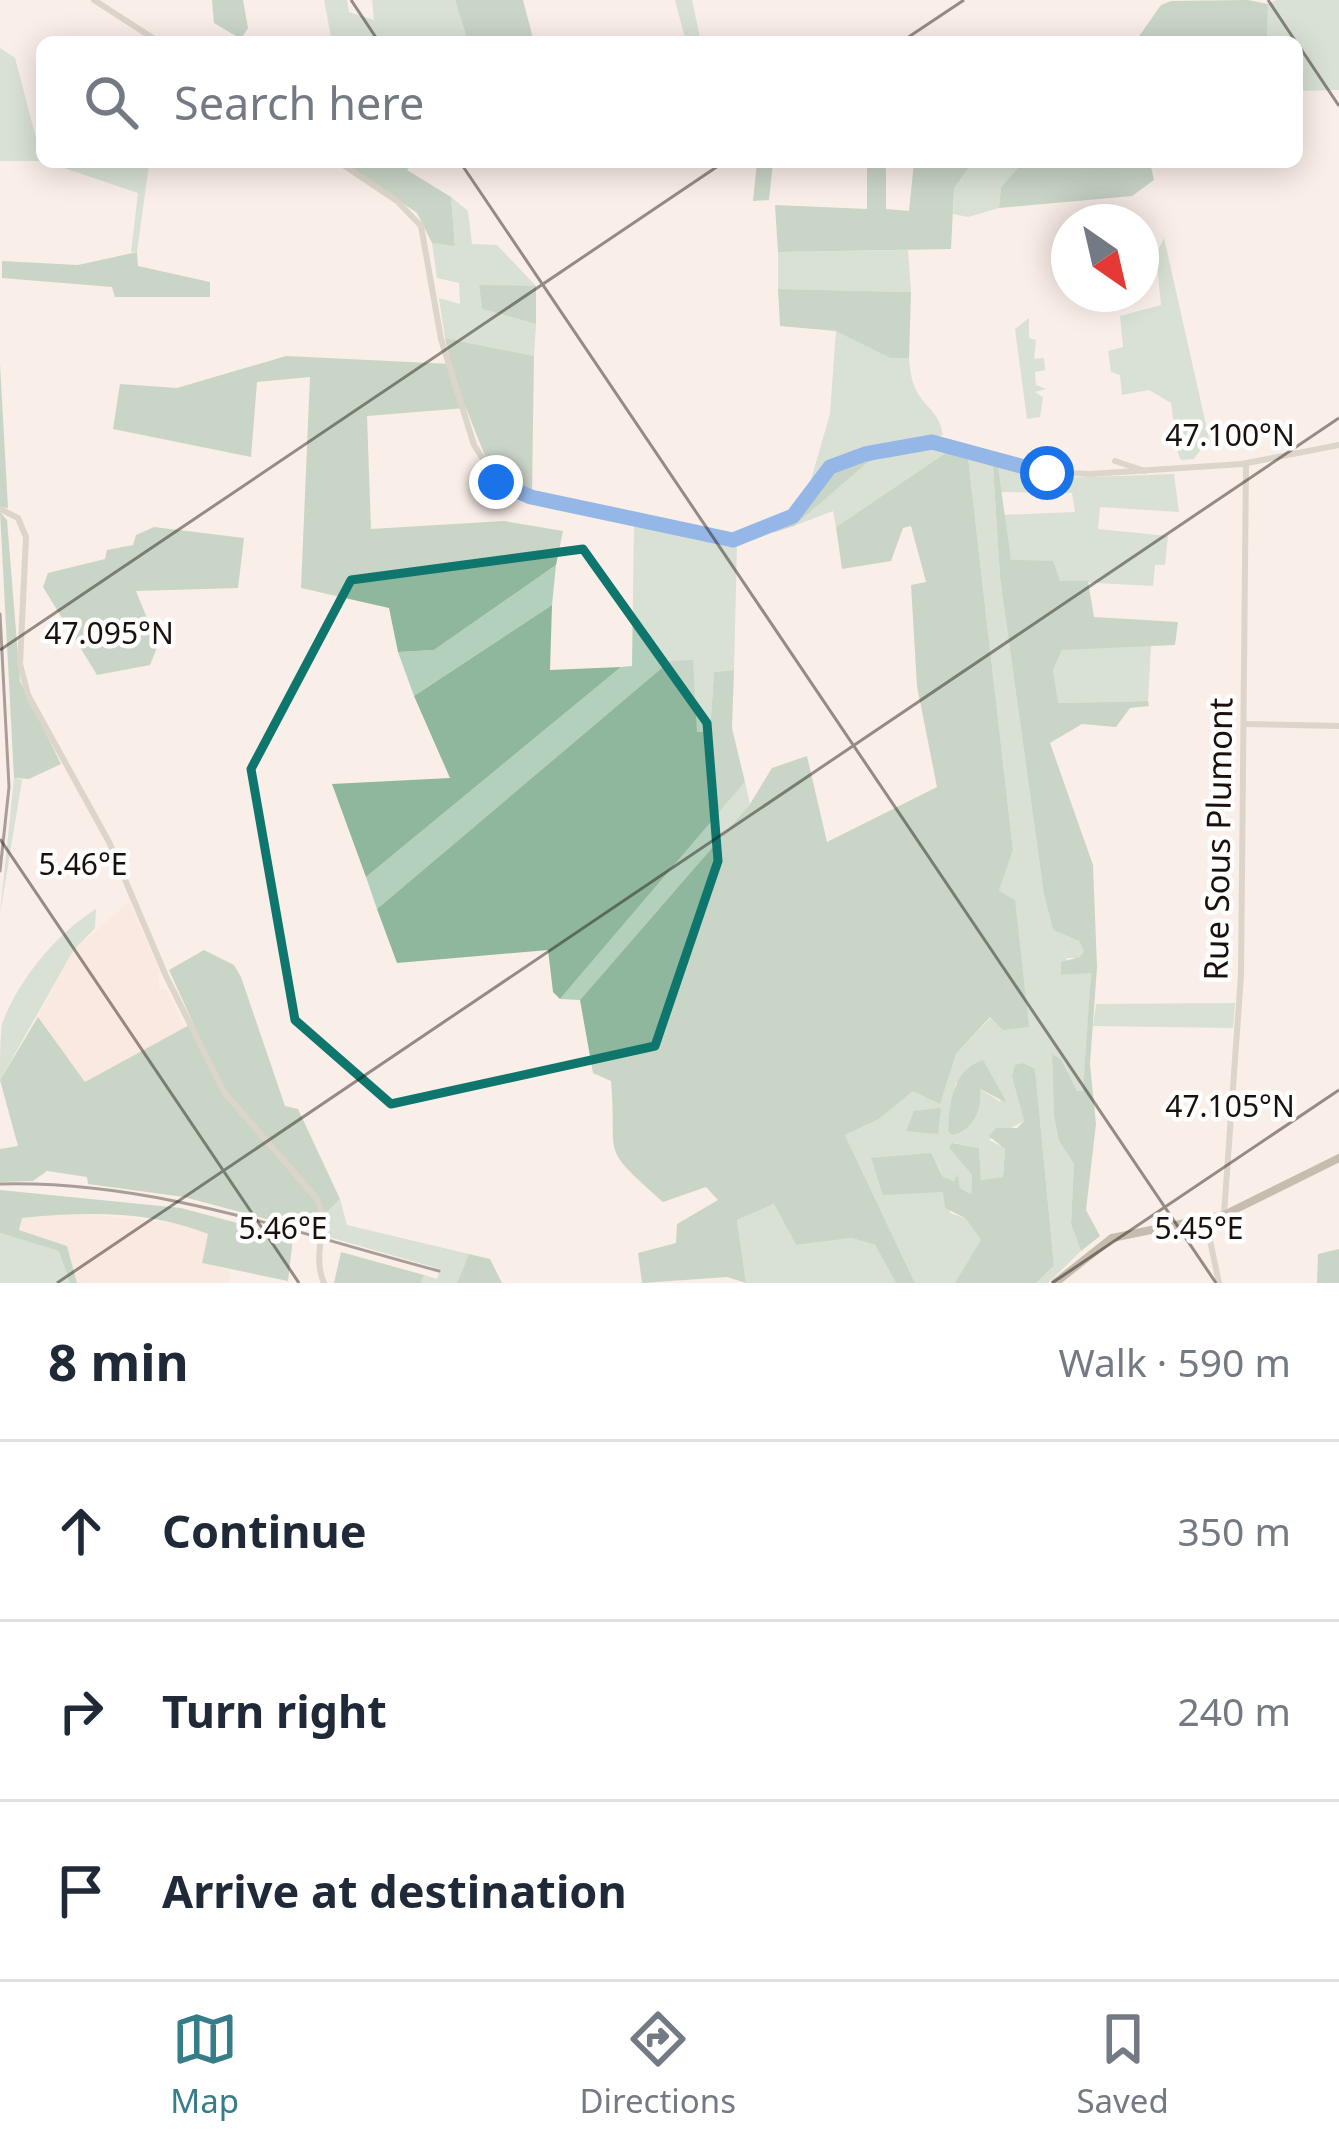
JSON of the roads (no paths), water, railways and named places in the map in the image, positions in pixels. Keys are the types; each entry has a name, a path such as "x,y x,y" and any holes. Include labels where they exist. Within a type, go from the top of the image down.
{"main road":[{"path":"1055,1283 1112,1238 1206,1221 1339,1158"}],"street":[{"path":"94,0 150,36"},
{"path":"348,168 404,206 421,226 441,339 474,445 496,482 518,493 733,540 793,516 820,478 840,462 919,442 944,443 1030,471 1149,472 1246,463 1339,445"},
{"path":"1115,461 1149,472"},
{"name":"Rue Sous Plumont","path":"1224,1214 1241,975 1246,463"},
{"path":"0,508 17,518 26,537 20,664 28,694 109,842 166,976 224,1092 321,1207 319,1249 324,1283"},
{"path":"1244,724 1339,726"},
{"path":"1206,1221 1219,1283"}],"railway":[{"path":"0,614 9,787 0,871"},
{"path":"0,1184 57,1185 168,1200 439,1271"}]}
